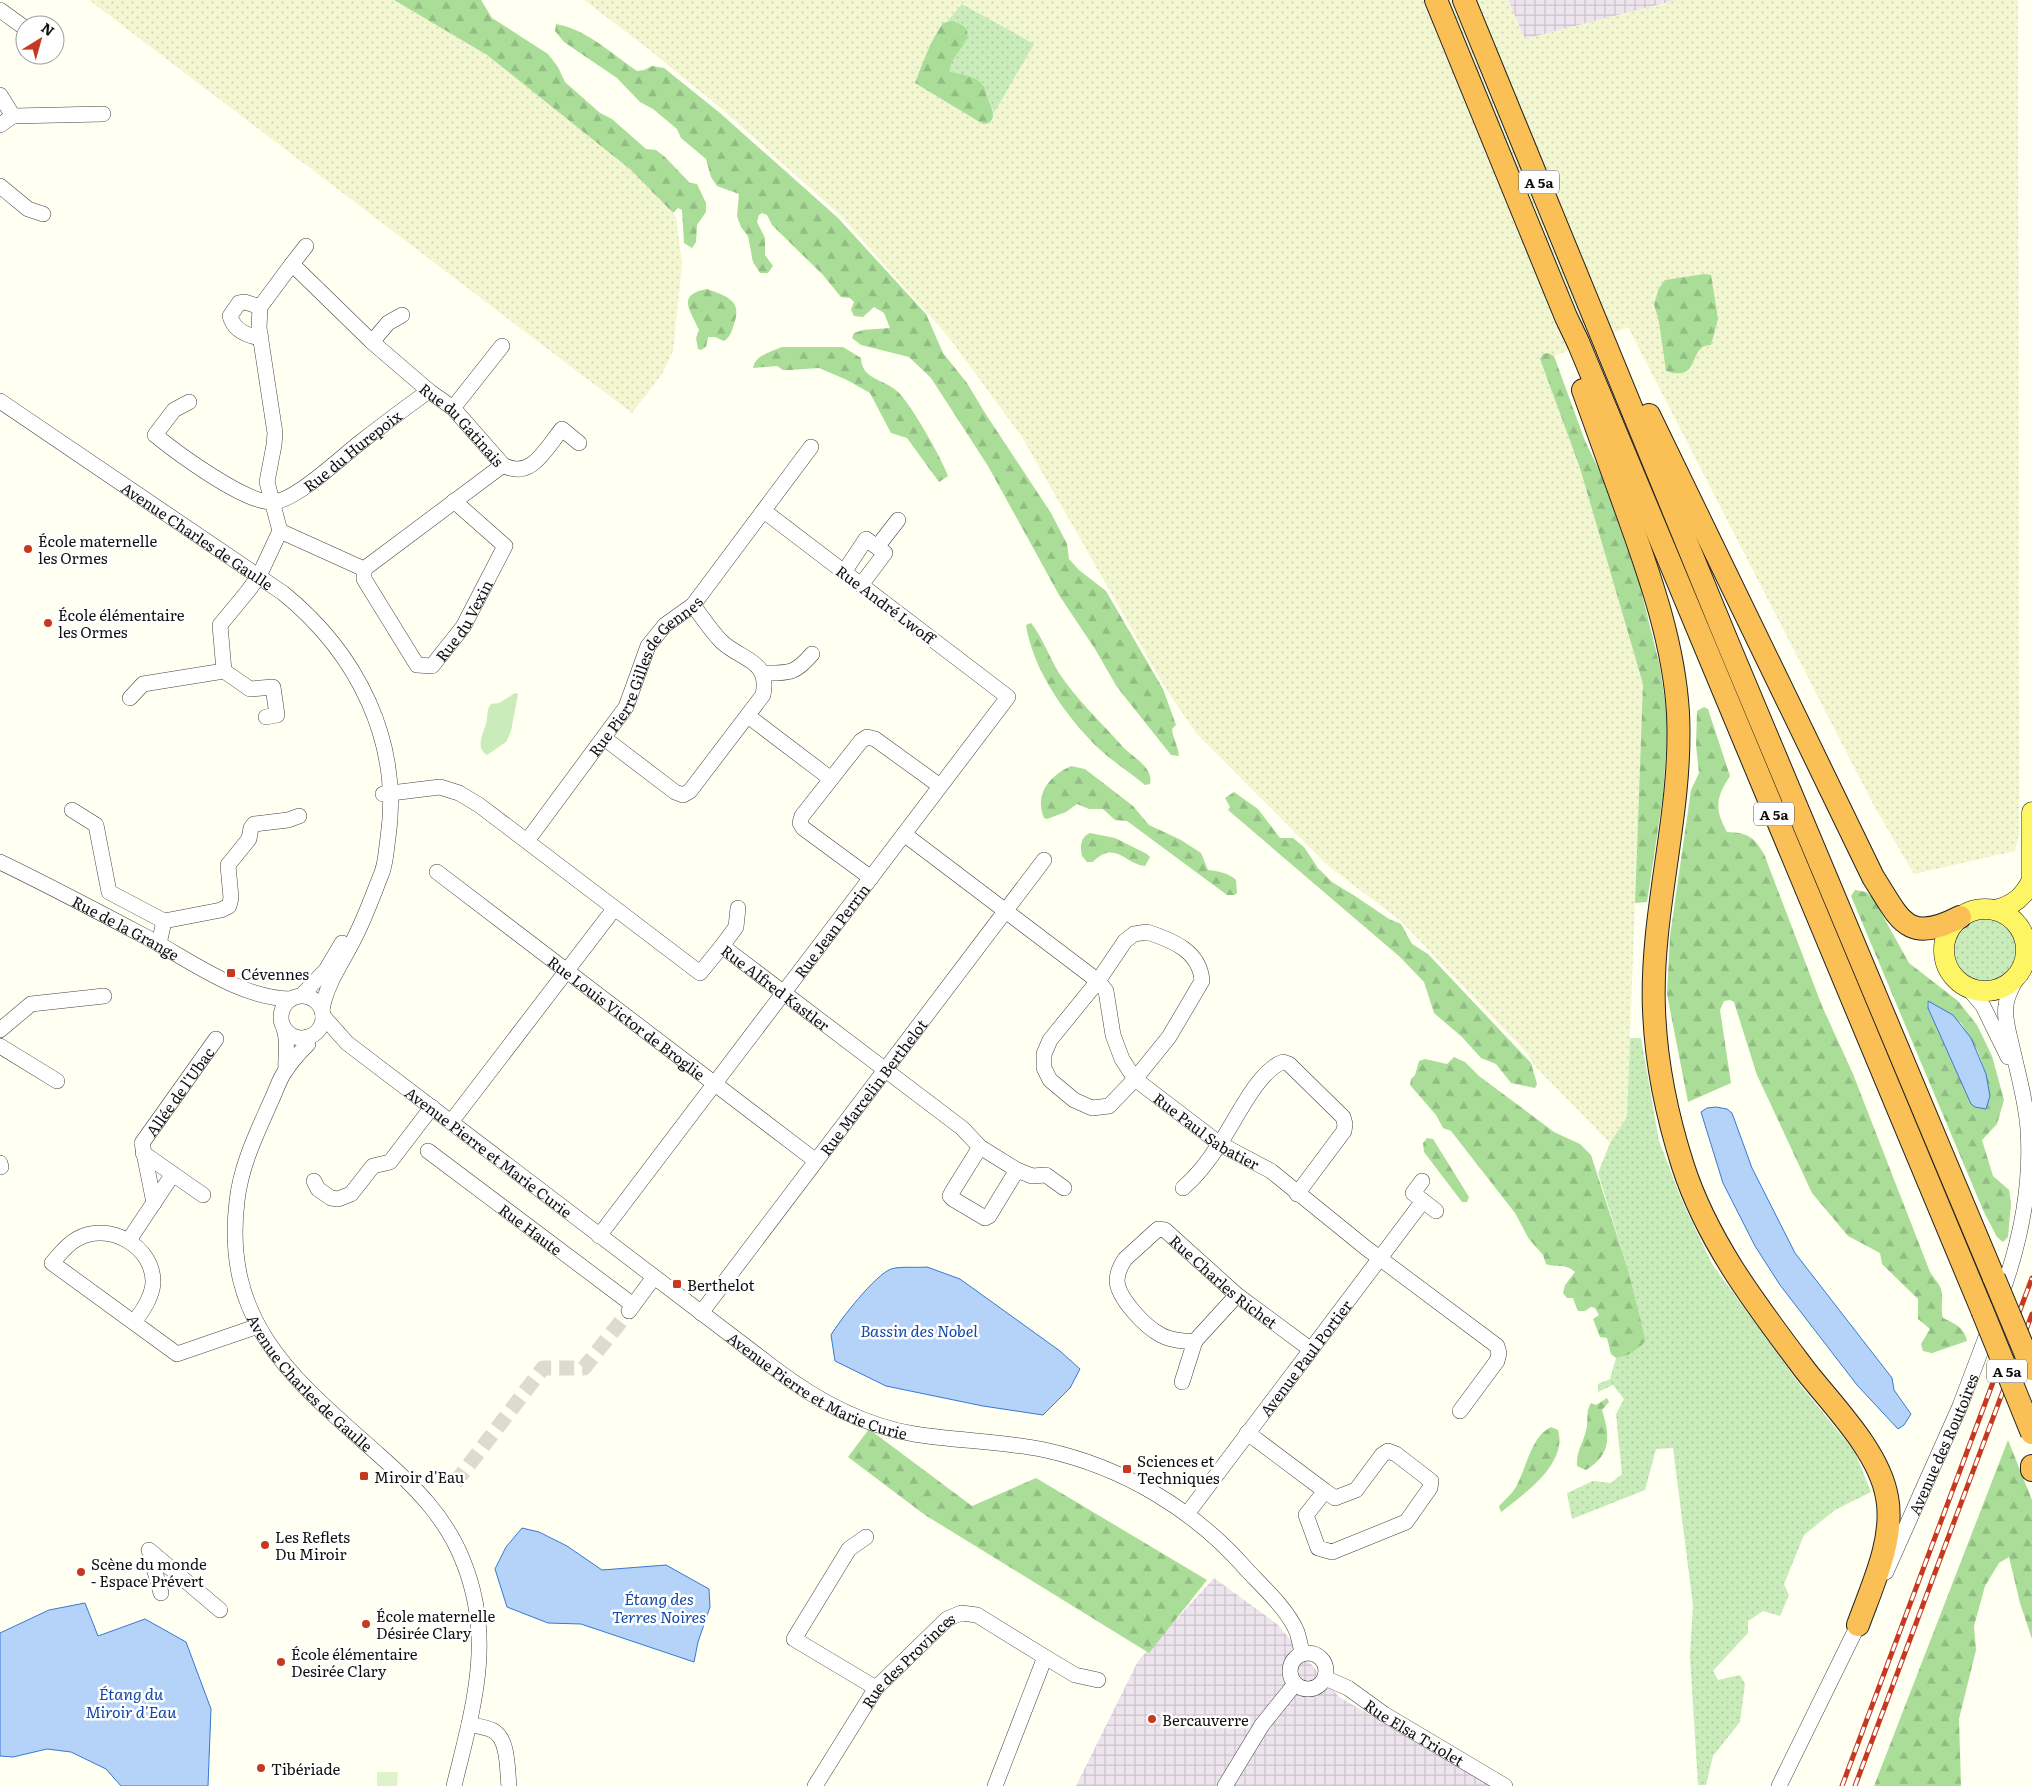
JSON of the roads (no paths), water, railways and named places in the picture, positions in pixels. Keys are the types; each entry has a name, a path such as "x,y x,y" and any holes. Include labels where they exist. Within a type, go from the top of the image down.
{"highway":[{"name":"A 5a","path":"1436,0 1566,317 2032,1433"},
{"name":"A 5a","path":"1464,0 1730,650 2032,1369"},
{"path":"1566,317 1566,343 1648,569 1665,631 1677,703 1678,760 1675,800 1660,919 1654,1000 1657,1051 1664,1096 1675,1142 1688,1182 1707,1226 1733,1270 1801,1364 1851,1428 1882,1476 1888,1498 1888,1522 1877,1572 1858,1625"},
{"path":"1613,364 1633,382 1873,877 1896,913 1905,923 1916,929 1928,930 1960,917"}],"main road":[{"path":"1995,910 2008,907 2017,901 2032,880 2032,812"},
{"path":"1982,909 1995,910 2008,915 2018,925 2025,937 2024,964 2009,985 1996,990 1982,992 1968,988 1954,978 1947,965 1943,950 1946,937 1960,917 1982,909"}],"street":[{"path":"0,10 15,21"},
{"path":"0,95 13,116"},
{"path":"0,125 13,116 102,114"},
{"path":"0,186 28,209 43,214"},
{"path":"224,671 220,625 259,576 280,531 267,482 274,445 274,433 261,338 260,307 306,246"},
{"name":"Rue du Gatinais","path":"292,264 372,342 429,391 453,408 502,465 364,569"},
{"path":"260,307 245,302 239,303 230,316 232,323 247,336 261,338"},
{"path":"372,342 388,323 402,315"},
{"path":"453,408 502,346"},
{"name":"Rue du Hurepoix","path":"273,503 303,489 429,391"},
{"name":"Avenue Charles de Gaulle","path":"0,401 259,576 298,605 321,628 350,666 366,698 379,750 391,815 382,872 357,933 329,986 322,1013"},
{"path":"189,402 174,410 155,435 212,476 256,499 273,503"},
{"path":"502,465 512,470 523,470 532,466 562,429 579,443"},
{"name":"Rue Pierre Gilles de Gennes","path":"526,841 626,707 648,646 665,625 693,605 811,447"},
{"name":"Rue du Vexin","path":"364,569 364,579 417,665 432,666 463,627 506,546 454,501"},
{"name":"Rue André Lwoff","path":"764,511 1008,697"},
{"path":"877,547 898,520"},
{"path":"280,531 364,569"},
{"path":"844,572 866,539 877,547 885,554 861,585"},
{"path":"604,738 675,792 683,795 690,792 763,695 766,684 764,673 752,661 723,642 693,605"},
{"path":"764,673 784,673 801,667 812,654"},
{"path":"130,698 143,684 224,671 250,689 273,687 278,715 266,717"},
{"name":"Rue Jean Perrin","path":"599,1236 1008,697"},
{"path":"748,716 831,779"},
{"path":"871,878 803,828 800,823 802,816 861,741 867,737 875,739 940,786"},
{"name":"Rue Alfred Kastler","path":"387,793 440,787 460,793 479,805 700,974 722,946 962,1128 980,1147 1017,1170 1032,1176 1046,1175 1064,1188"},
{"name":"Avenue Charles de Gaulle","path":"296,997 326,970 344,939 362,901 374,867 387,793"},
{"path":"72,810 96,825 109,892 164,921 221,910 229,906 231,898 228,865 249,839 251,828 254,824 288,820 299,816"},
{"path":"904,834 1098,981"},
{"name":"Rue Marcelin Berthelot","path":"701,1313 1044,860"},
{"name":"Rue de la Grange","path":"0,862 61,891 230,983 266,998 296,997"},
{"name":"Rue Louis Victor de Broglie","path":"437,872 816,1161"},
{"path":"722,946 736,927 738,908"},
{"path":"451,1122 614,909"},
{"path":"159,944 164,921"},
{"path":"1147,932 1172,940 1191,955 1201,970 1202,981 1169,1037 1135,1079 1109,1106 1092,1108 1074,1100 1050,1080 1044,1068 1044,1054 1050,1040 1098,981 1125,941 1134,934 1147,932"},
{"name":"Avenue des Routoires","path":"1779,1786 1895,1554 1960,1406 2009,1275 2020,1237 2029,1166 2028,1130 2006,1019 2008,998 2019,973"},
{"name":"Rue Paul Sabatier","path":"1098,981 1106,991 1108,1009 1122,1059 1135,1079 1220,1144 1271,1171 1297,1194 1379,1258 1497,1346 1498,1360 1460,1411"},
{"name":"Avenue des Routoires","path":"1968,988 1983,1006 2019,1081"},
{"name":"Rue de la Grange","path":"252,993 262,1006 282,1025"},
{"path":"0,1030 31,1004 104,996"},
{"path":"296,997 314,1000 322,1013 320,1028 308,1037 294,1037 282,1025 282,1009 296,997"},
{"name":"Avenue Pierre et Marie Curie","path":"322,1013 346,1044 432,1107 798,1386 847,1414 874,1424 912,1434 1028,1447 1068,1456 1128,1479 1187,1514 1239,1560 1290,1619 1302,1654"},
{"name":"Avenue Charles de Gaulle","path":"282,1025 288,1046 286,1070"},
{"name":"Avenue Charles de Gaulle","path":"308,1037 308,1044 286,1070 246,1160 235,1212 234,1231 237,1261 246,1300 268,1344 291,1374 421,1494 449,1533 469,1577 475,1598 480,1632 480,1664 469,1724 454,1786"},
{"name":"Avenue Pierre et Marie Curie","path":"308,1037 346,1044"},
{"name":"Allée de l'Ubac","path":"142,1148 216,1039"},
{"path":"0,1046 57,1081"},
{"path":"1183,1188 1220,1144 1244,1102 1275,1065 1283,1062 1289,1064 1343,1117 1346,1124 1344,1131 1297,1194"},
{"path":"314,1181 318,1189 331,1198 338,1199 351,1194 373,1166 390,1162 432,1107"},
{"path":"980,1147 952,1192 950,1196 953,1199 985,1218 989,1216 1017,1170"},
{"path":"142,1148 173,1174 203,1194"},
{"path":"142,1148 154,1203"},
{"name":"Rue Haute","path":"428,1151 631,1308 654,1278"},
{"path":"128,1240 173,1174"},
{"path":"1422,1181 1413,1193 1436,1211"},
{"name":"Avenue Paul Portier","path":"1187,1514 1423,1201"},
{"name":"Rue Charles Richet","path":"1198,1337 1187,1341 1161,1335 1141,1320 1120,1294 1117,1280 1121,1265 1125,1259 1158,1229 1165,1230 1237,1295 1310,1349"},
{"path":"135,1321 144,1308 152,1283 149,1264 141,1251 128,1240 109,1234 93,1234 79,1238 66,1247 52,1263 135,1321 177,1354 258,1326"},
{"path":"1182,1382 1198,1337 1237,1295"},
{"path":"1247,1433 1335,1498 1356,1490 1382,1455 1388,1451 1396,1454 1431,1481 1430,1488 1406,1522 1332,1552 1318,1548 1306,1515 1325,1491"},
{"path":"866,1537 849,1549 794,1639 876,1688"},
{"path":"160,1592 149,1550 220,1610"},
{"name":"Rue des Provinces","path":"816,1786 876,1688 947,1619 961,1613 978,1615 1076,1675 1098,1680"},
{"path":"1302,1654 1314,1654 1323,1662 1326,1673 1324,1678 1321,1683 1311,1689 1300,1688 1295,1684 1290,1673 1290,1667 1293,1661 1302,1654"},
{"path":"994,1786 1045,1657"},
{"name":"Rue Elsa Triolet","path":"1324,1678 1348,1688 1384,1714 1505,1786"},
{"path":"1226,1786 1262,1725 1295,1684"},
{"path":"469,1724 492,1730 500,1736 504,1749 509,1786"}],"water":[{"path":"1928,1001 1953,1015 1971,1038 1986,1074 1990,1096 1986,1109 1975,1107 1971,1104 1928,1008"},
{"path":"1707,1108 1727,1109 1732,1113 1752,1168 1795,1253 1892,1378 1894,1390 1911,1414 1904,1425 1898,1429 1857,1385 1780,1285 1755,1246 1723,1183 1701,1112"},
{"name":"Bassin des Nobel","path":"927,1267 960,1279 1060,1351 1080,1369 1070,1388 1043,1415 983,1406 886,1386 835,1361 831,1335 867,1289 891,1269"},
{"name":"Étang des Terres Noires","path":"522,1528 539,1532 567,1546 602,1570 666,1565 709,1589 710,1607 698,1642 694,1662 581,1624 548,1623 507,1607 495,1569 506,1547"},
{"name":"Étang du Miroir d'Eau","path":"85,1603 98,1636 145,1619 186,1642 211,1709 208,1786 121,1786 106,1769 71,1752 47,1749 13,1757 0,1756 0,1633 49,1610"}],"tunnel":[{"path":"455,1483 543,1368 584,1368 629,1311"}],"railway":[{"path":"1842,1786 2032,1278"},
{"path":"1855,1786 2032,1314"}],"place":[{"name":"École maternelle les Ormes","path":"28,549"},
{"name":"École élémentaire les Ormes","path":"48,623"},
{"name":"Cévennes","path":"231,973"},
{"name":"Berthelot","path":"677,1284"},
{"name":"Sciences et Techniques","path":"1127,1469"},
{"name":"Miroir d'Eau","path":"364,1476"},
{"name":"Les Reflets Du Miroir","path":"265,1545"},
{"name":"Scène du monde - Espace Prévert","path":"81,1572"},
{"name":"École maternelle Désirée Clary","path":"366,1624"},
{"name":"École élémentaire Desirée Clary","path":"281,1662"},
{"name":"Bercauverre","path":"1152,1719"},
{"name":"Tibériade","path":"261,1768"}]}
